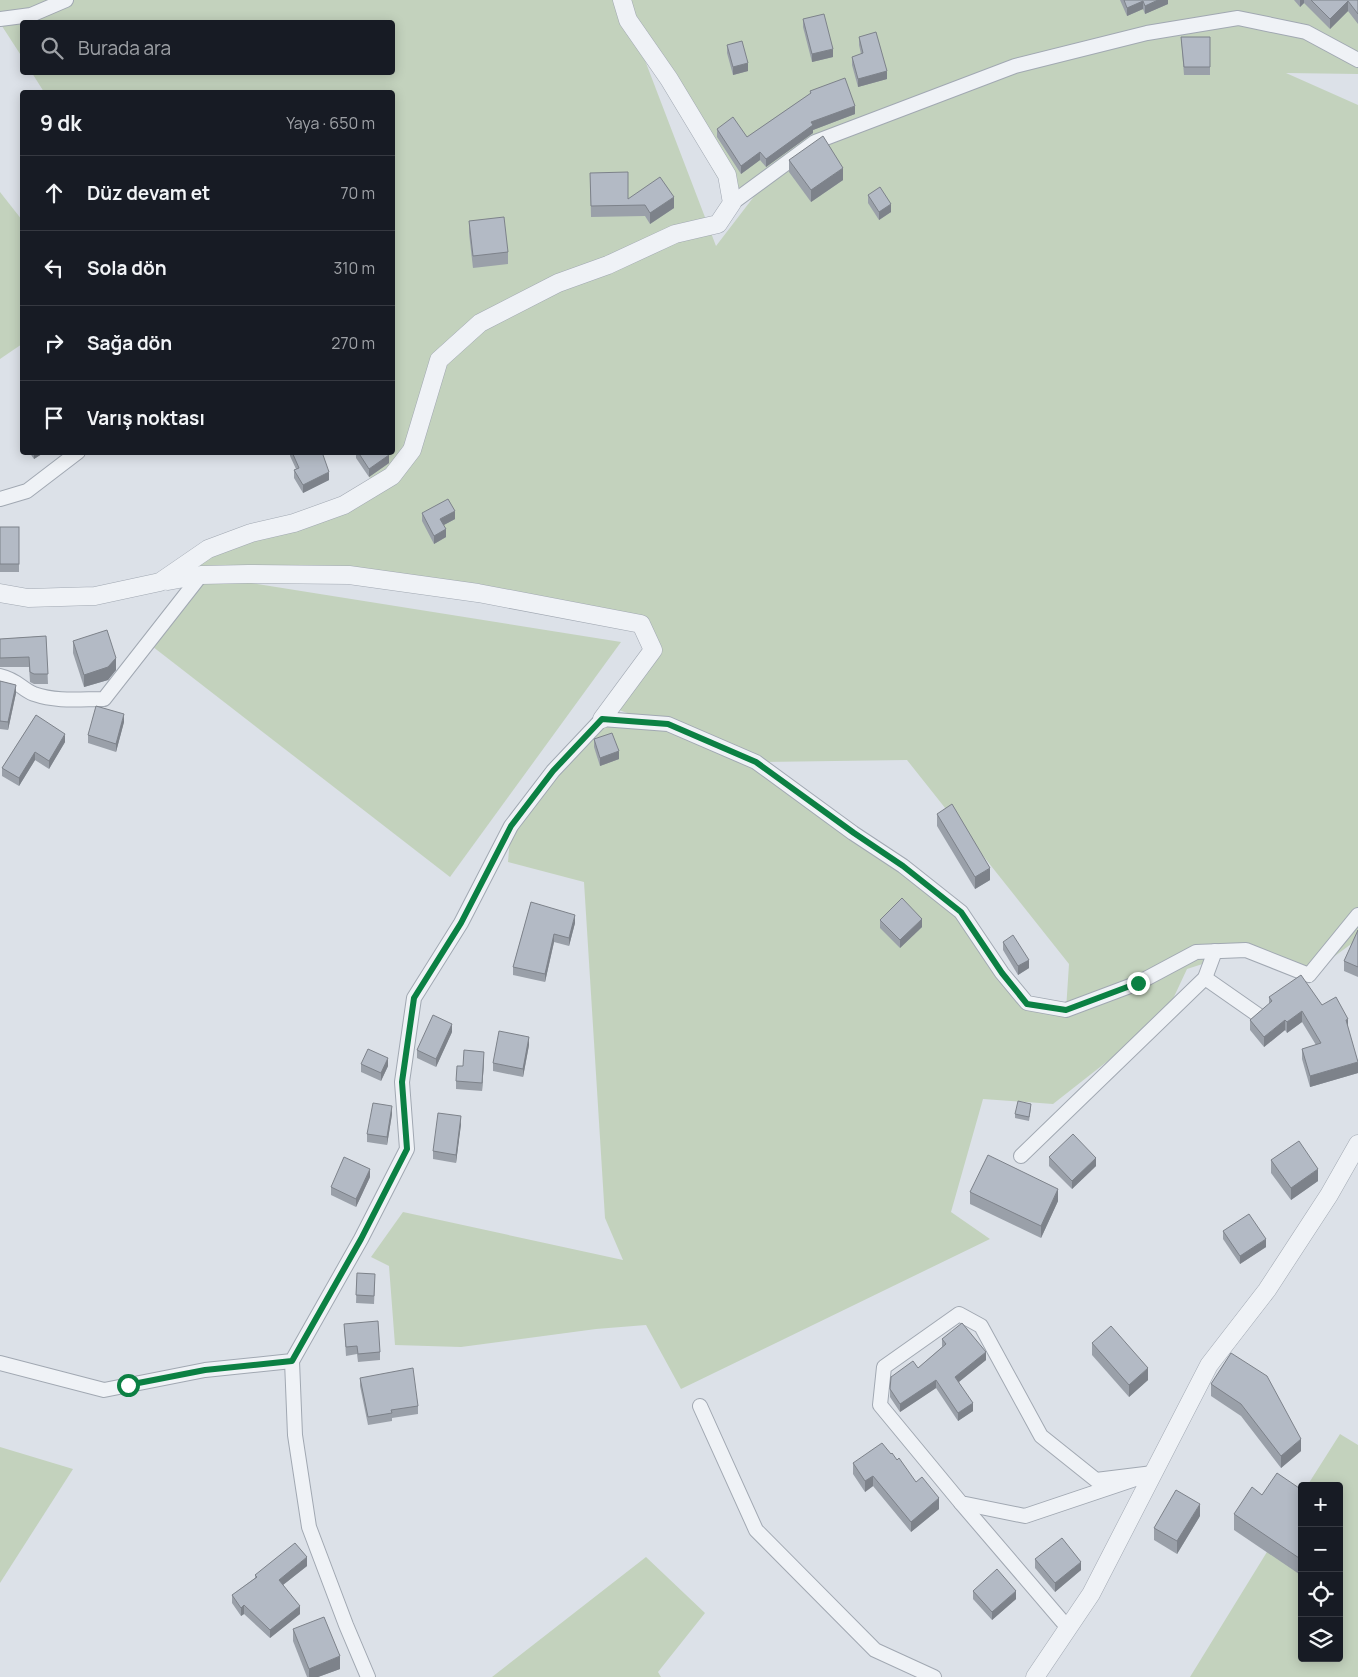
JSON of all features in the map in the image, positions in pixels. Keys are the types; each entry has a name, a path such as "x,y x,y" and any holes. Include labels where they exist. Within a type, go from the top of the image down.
{"street":[{"path":"0,19 31,15 66,0"},
{"path":"622,0 628,20 669,79 727,176 732,203"},
{"path":"160,582 208,549 251,534 294,523 344,505 392,476 412,450 439,360 480,323 558,283 608,265 675,234 718,224 732,203 815,142 1015,66 1147,33 1238,18 1306,32 1358,60"},
{"path":"0,499 27,492 74,455"},
{"path":"0,676 14,679 32,693 60,700 104,699 201,575"},
{"path":"0,593 28,598 95,596 201,575 350,575 478,592 641,624 653,650 602,719 553,771 511,826 461,923 414,998 402,1082 407,1149 361,1239 292,1361 295,1435 309,1527 368,1677"},
{"path":"602,719 668,724 756,762 903,866 961,912 1002,973 1027,1004 1066,1010 1138,983 1196,952 1246,950 1309,975 1358,915"},
{"path":"1021,1156 1205,978 1215,951"},
{"path":"1205,978 1258,1015"},
{"path":"1036,1677 1091,1594 1210,1365 1267,1290 1329,1195 1358,1144"},
{"path":"1068,1628 880,1405 884,1367 959,1314 980,1326 1041,1436 1096,1480 1153,1473"},
{"path":"0,1363 104,1390 205,1370 292,1361"},
{"path":"700,1406 756,1530 876,1650 934,1677"},
{"path":"961,1503 1025,1516 1153,1473"}],"green space":[{"path":"0,0 1358,0 1358,74 1286,73 1358,105 1358,939 1309,975 1246,950 1187,969 1165,1016 1053,1104 983,1099 951,1212 990,1239 681,1389 646,1325 596,1329 461,1347 395,1345 389,1266 371,1257 403,1212 623,1260 605,1218 584,882 508,862 511,826 602,719 651,722 611,707 653,650 641,624 424,585 181,568 374,486 358,455 395,455 395,90 43,90 33,75 395,75 395,20 20,20 20,54 0,23","holes":["633,29 732,203 759,190 716,246","907,760 1069,964 1066,1010 1027,1003 961,912 757,762"]},
{"path":"0,192 20,217 20,345 0,359"},
{"path":"201,575 621,642 450,877 148,643"},
{"path":"1340,1434 1358,1445 1358,1677 1190,1677 1298,1502 1298,1662 1343,1662 1343,1482 1310,1482"},
{"path":"0,1447 73,1469 0,1583"},
{"path":"646,1557 705,1613 658,1672 661,1677 492,1677"}],"building":[{"path":"1124,0 1158,0 1145,6 1143,1 1127,8"},
{"path":"1311,0 1358,0 1358,14 1348,1 1330,19"},
{"path":"824,14 833,49 812,54 803,19"},
{"path":"876,32 887,71 858,79 852,57 863,53 859,37"},
{"path":"1181,37 1210,37 1210,67 1184,67"},
{"path":"742,41 748,63 733,67 727,45"},
{"path":"845,78 855,106 811,122 813,125 766,159 760,152 741,166 717,129 733,117 747,137 811,93 810,91"},
{"path":"823,136 843,168 811,190 789,160"},
{"path":"628,172 628,199 660,177 674,197 650,213 645,205 591,206 590,173"},
{"path":"880,187 891,204 879,212 868,195"},
{"path":"504,217 508,252 473,256 469,221"},
{"path":"293,455 323,455 329,472 303,485 294,470 299,468"},
{"path":"360,455 389,455 369,469"},
{"path":"448,499 455,511 440,519 446,529 434,536 422,513"},
{"path":"0,527 19,527 19,564 0,564"},
{"path":"107,630 116,658 108,667 84,675 73,641"},
{"path":"46,636 48,674 34,674 30,672 29,657 0,658 0,639"},
{"path":"0,681 16,685 8,722 0,721"},
{"path":"96,706 124,714 116,744 88,735"},
{"path":"36,715 65,734 49,761 35,752 19,778 2,768"},
{"path":"612,733 619,751 600,758 594,739"},
{"path":"952,804 990,868 975,877 937,814"},
{"path":"902,898 922,919 900,940 880,920"},
{"path":"531,902 575,915 569,938 554,934 545,974 513,967"},
{"path":"1358,930 1358,967 1344,961"},
{"path":"1013,935 1029,960 1018,966 1003,942"},
{"path":"1301,975 1322,1005 1336,997 1348,1019 1346,1020 1358,1062 1310,1076 1302,1049 1321,1043 1302,1011 1287,1022 1285,1020 1264,1037 1250,1020 1272,1001 1269,997"},
{"path":"433,1015 452,1024 436,1059 417,1050"},
{"path":"499,1031 529,1037 523,1069 493,1063"},
{"path":"368,1049 388,1058 381,1073 361,1064"},
{"path":"464,1050 484,1052 482,1083 456,1081 457,1066 463,1066"},
{"path":"1018,1101 1031,1104 1029,1117 1015,1114"},
{"path":"373,1103 392,1106 387,1137 367,1134"},
{"path":"438,1113 461,1116 456,1155 433,1151"},
{"path":"1073,1134 1096,1158 1072,1181 1049,1157"},
{"path":"1299,1141 1318,1169 1291,1188 1271,1160"},
{"path":"988,1155 1058,1189 1041,1226 970,1192"},
{"path":"344,1157 370,1169 356,1199 331,1187"},
{"path":"1249,1214 1266,1239 1240,1256 1223,1231"},
{"path":"357,1273 375,1274 374,1296 356,1295"},
{"path":"378,1321 380,1352 358,1354 357,1346 346,1347 344,1324"},
{"path":"962,1323 986,1352 955,1377 973,1403 958,1413 936,1380 900,1404 890,1389 891,1377 913,1361 918,1368 946,1344 942,1339"},
{"path":"1111,1326 1148,1368 1129,1385 1092,1343"},
{"path":"1231,1353 1267,1376 1301,1439 1281,1456 1241,1404 1211,1384"},
{"path":"413,1368 418,1406 391,1410 392,1413 368,1417 360,1378"},
{"path":"882,1443 897,1460 899,1458 916,1482 922,1477 939,1498 911,1522 873,1476 865,1481 853,1463"},
{"path":"1277,1473 1298,1487 1298,1557 1234,1514 1252,1487 1262,1495"},
{"path":"1176,1490 1200,1504 1177,1541 1154,1528"},
{"path":"1062,1538 1081,1562 1055,1583 1035,1559"},
{"path":"295,1543 307,1557 279,1580 300,1606 270,1630 244,1605 241,1608 232,1595 257,1577 255,1575"},
{"path":"997,1569 1016,1591 992,1612 973,1591"},
{"path":"324,1617 340,1656 309,1669 293,1629"}],"route":[{"path":"128,1385 205,1370 292,1361 361,1239 407,1149 402,1082 414,998 461,923 511,826 553,771 602,719 668,724 756,762 903,866 961,912 1002,973 1027,1004 1066,1010 1138,983"}]}
